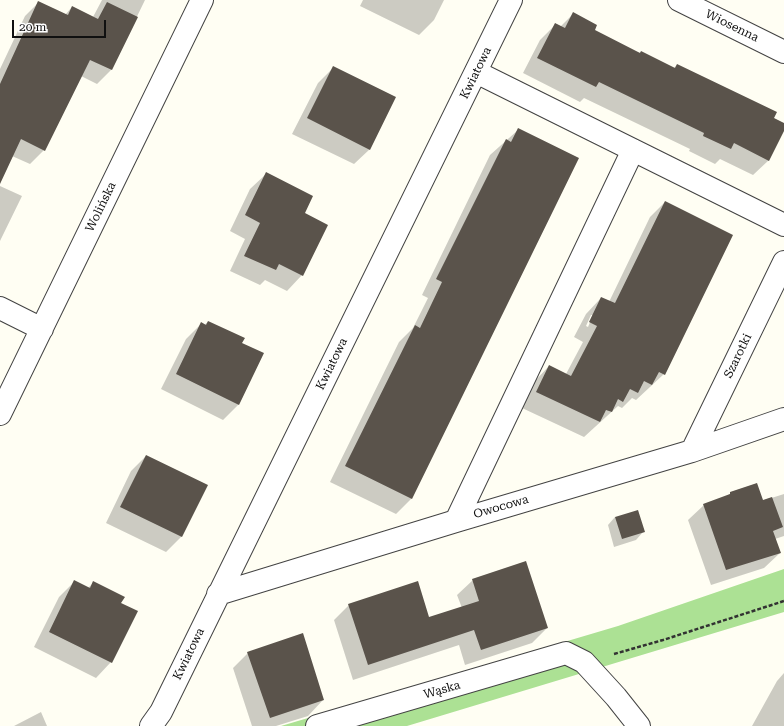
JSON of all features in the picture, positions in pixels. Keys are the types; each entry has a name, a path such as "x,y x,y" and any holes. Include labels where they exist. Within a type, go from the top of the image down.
{"street":[{"name":"Wolińska","path":"0,414 202,0"},
{"name":"Kwiatowa","path":"151,726 161,712 511,0"},
{"name":"Wiosenna","path":"679,0 784,52"},
{"path":"476,72 784,225"},
{"path":"456,521 633,150"},
{"name":"Szarotki","path":"692,451 784,262"},
{"path":"0,308 42,329"},
{"name":"Owocowa","path":"218,594 692,451 784,419"},
{"name":"Wąska","path":"317,726 566,653 584,662 616,696 639,726"}],"green space":[{"path":"784,569 784,612 407,726 281,726 618,626"}],"building":[{"path":"38,1 68,15 72,6 98,19 107,2 138,17 112,70 90,60 45,151 21,139 0,184 0,84"},
{"path":"573,12 597,25 595,30 640,53 641,51 675,68 677,64 777,112 774,118 784,123 784,131 769,161 734,143 731,149 703,136 704,133 599,82 596,87 537,58 555,23 565,28"},
{"path":"333,66 396,97 370,150 307,118"},
{"path":"518,128 579,158 412,499 345,466 415,325 420,328 442,282 436,279 506,139 511,142"},
{"path":"266,172 313,196 305,213 328,225 303,276 279,264 276,270 244,256 260,223 245,215"},
{"path":"665,201 733,235 665,375 659,372 652,385 644,381 638,393 630,389 623,402 618,399 612,412 606,410 600,422 536,392 549,365 571,376 597,326 589,322 601,297 615,303"},
{"path":"208,321 245,338 242,343 264,353 239,405 176,374 201,322 206,325"},
{"path":"146,455 208,485 182,537 120,507"},
{"path":"757,483 763,500 772,497 783,527 773,531 781,553 726,570 703,504 730,494 730,492"},
{"path":"638,510 645,532 622,539 615,517"},
{"path":"526,561 548,628 481,650 474,630 368,665 348,604 418,581 429,617 479,601 472,579"},
{"path":"74,580 90,588 93,581 125,597 121,603 138,611 112,663 49,632"},
{"path":"303,633 324,700 270,718 247,652"}]}
